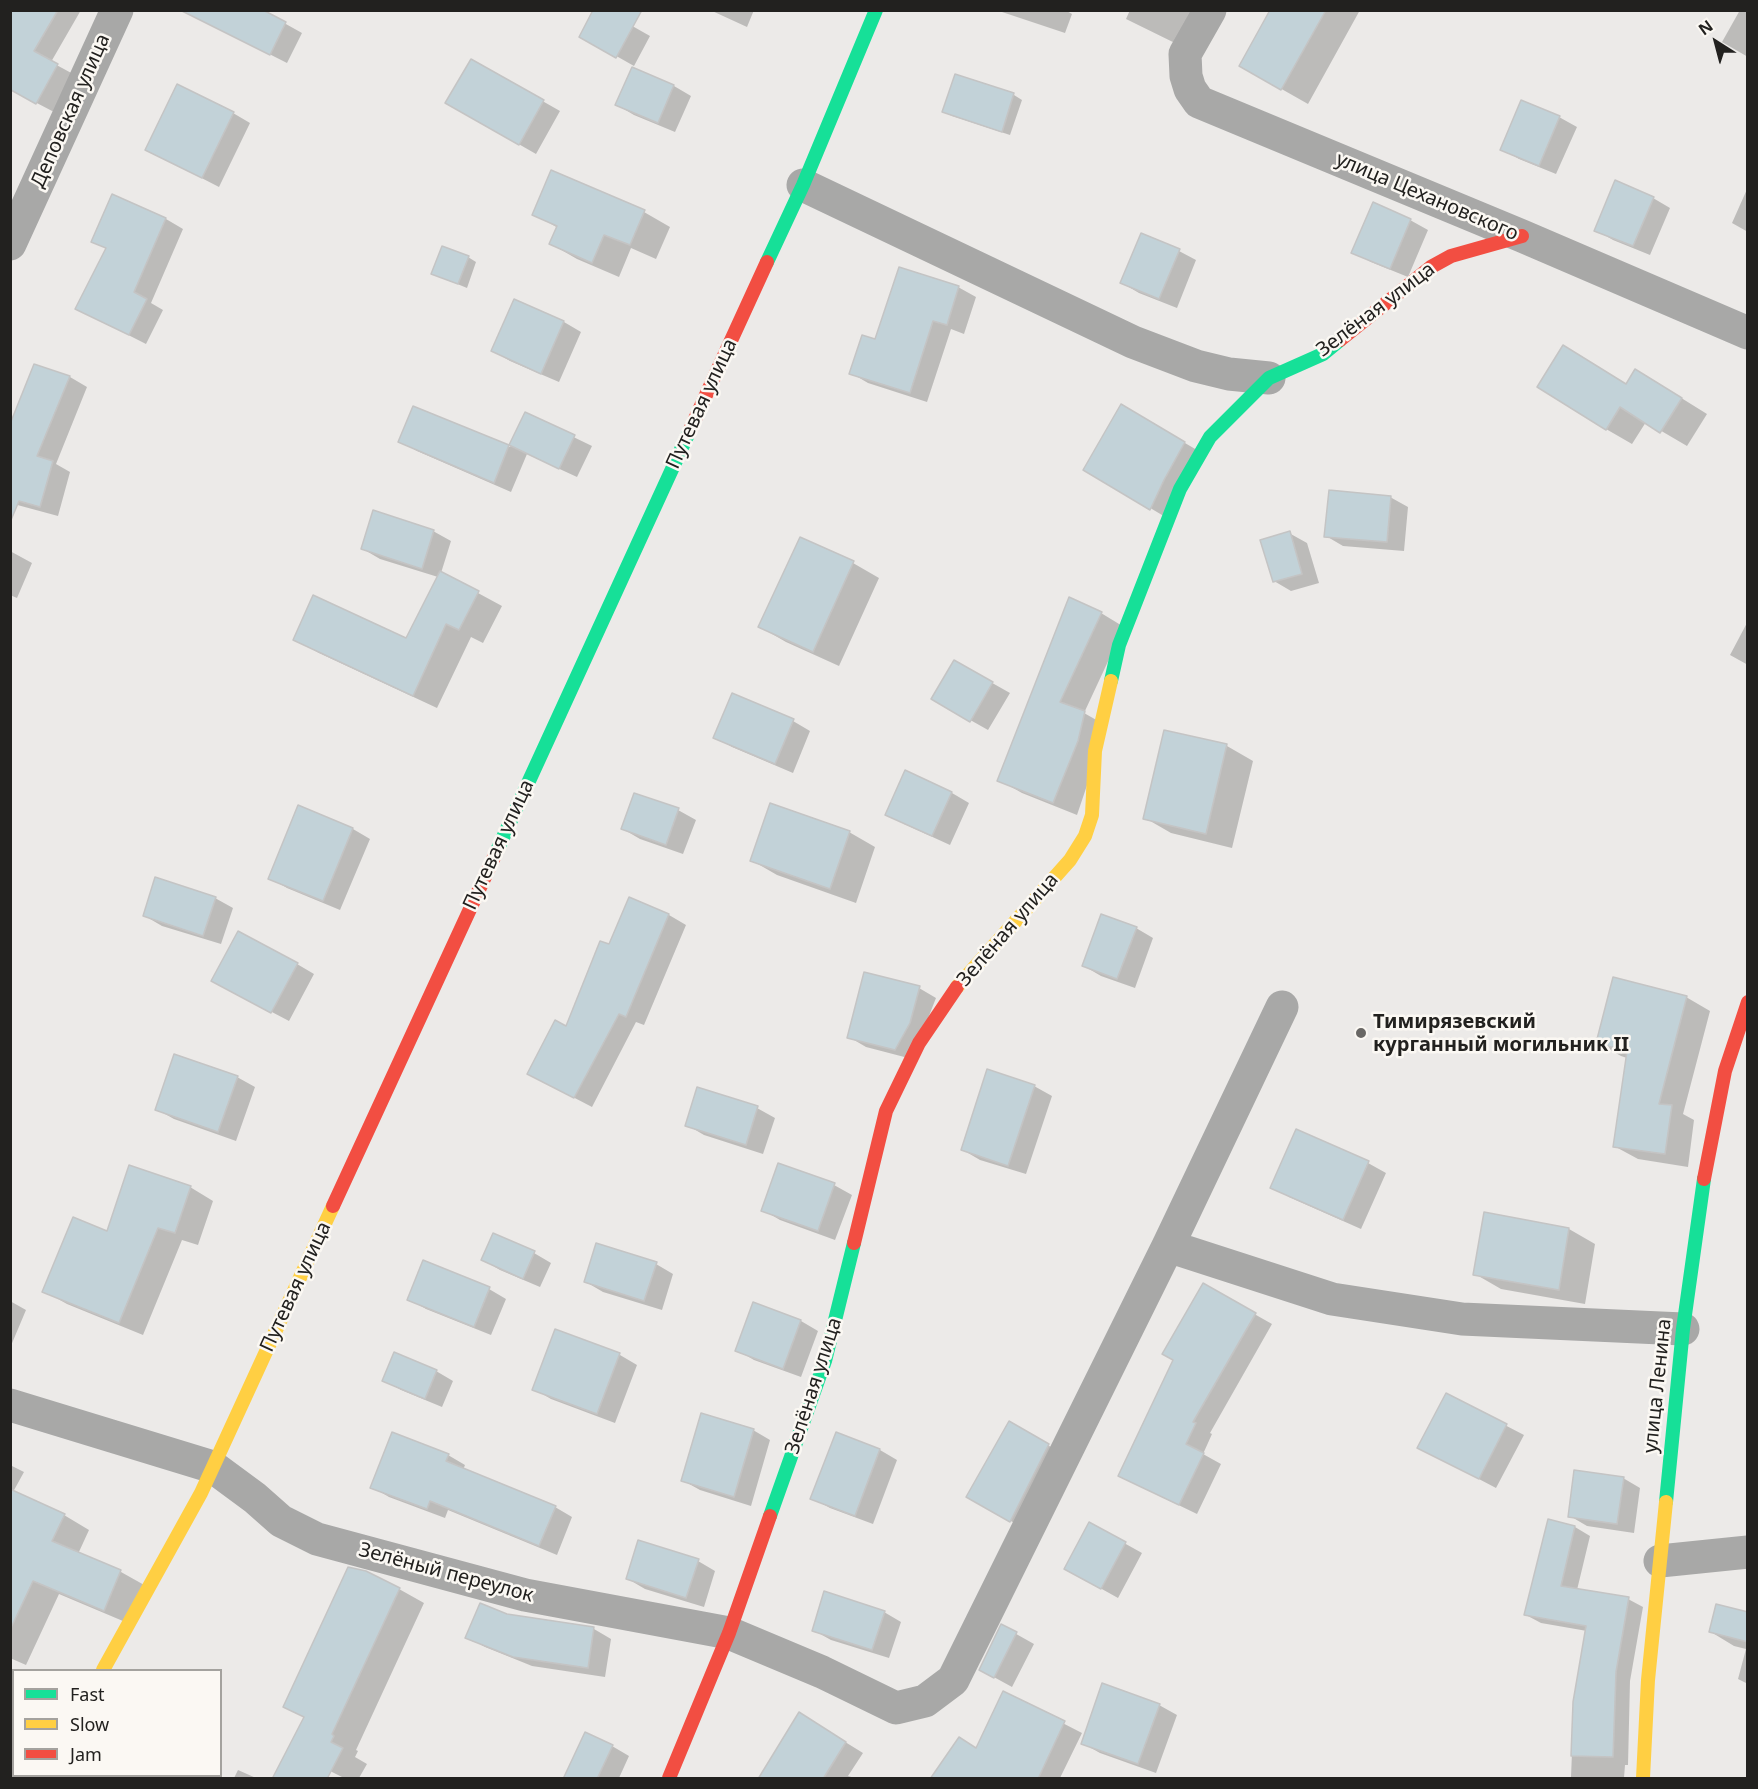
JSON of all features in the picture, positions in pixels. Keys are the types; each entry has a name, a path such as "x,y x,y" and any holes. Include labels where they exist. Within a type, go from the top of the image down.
{"street":[{"name":"Деповская улица","path":"10,244 117,10"},
{"name":"Путевая улица","path":"104,1669 201,1493 803,185 876,10"},
{"name":"улица Цехановского","path":"1210,10 1185,54 1186,76 1190,89 1199,102 1748,333"},
{"path":"803,185 1133,342 1196,366 1229,374 1269,378"},
{"name":"Зелёная улица","path":"669,1779 729,1633 825,1361 886,1111 919,1043 961,981 1070,860 1085,836 1092,815 1095,751 1119,645 1176,500 1210,437 1269,378 1323,354 1431,267 1460,253 1522,236"},
{"name":"улица Ленина","path":"1643,1779 1648,1680 1683,1329 1707,1159 1725,1071 1748,1002"},
{"path":"1282,1007 1168,1246 1332,1299 1462,1319 1683,1329"},
{"name":"Зелёный переулок","path":"10,1405 213,1467 255,1498 281,1521 317,1539 525,1595 729,1633 822,1672 896,1708 925,1701 953,1680 1168,1246"},
{"path":"1660,1561 1748,1552"}],"building":[{"path":"10,10 58,10 34,51 58,64 36,104 11,90 10,92"},
{"path":"180,10 263,10 286,22 270,55"},
{"path":"593,10 642,10 616,58 579,37"},
{"path":"1270,10 1326,10 1281,90 1239,66"},
{"path":"471,59 544,100 519,145 445,103"},
{"path":"632,67 674,85 658,123 615,105"},
{"path":"955,74 1014,93 1002,132 942,112"},
{"path":"177,84 234,112 202,178 145,150"},
{"path":"1521,100 1560,116 1539,166 1500,150"},
{"path":"551,170 645,210 630,245 604,235 592,263 549,244 557,226 532,215"},
{"path":"1615,180 1654,197 1633,246 1594,231"},
{"path":"112,194 166,218 134,292 147,299 129,335 75,309 106,248 91,242"},
{"path":"1373,202 1411,219 1390,269 1351,253"},
{"path":"1141,233 1180,249 1159,299 1120,283"},
{"path":"442,246 469,256 458,284 431,274"},
{"path":"899,267 959,286 947,325 933,321 910,393 849,374 862,335 875,339"},
{"path":"514,299 564,321 541,374 491,351"},
{"path":"1563,345 1626,384 1635,369 1682,398 1660,433 1620,407 1606,430 1537,387"},
{"path":"34,364 70,376 37,456 53,461 40,507 19,501 11,520 10,424"},
{"path":"1121,404 1185,442 1150,510 1083,470"},
{"path":"413,406 509,445 494,483 398,442"},
{"path":"525,412 575,435 559,469 509,445"},
{"path":"1329,490 1391,496 1387,542 1324,537"},
{"path":"373,510 434,530 422,569 361,549"},
{"path":"1290,531 1302,574 1273,582 1260,540"},
{"path":"800,537 854,561 813,652 758,627"},
{"path":"440,571 479,591 459,630 446,624 413,696 293,640 313,595 406,638"},
{"path":"1069,597 1102,612 1060,702 1085,711 1078,741 1053,803 997,781"},
{"path":"954,660 993,682 970,722 931,699"},
{"path":"732,693 794,719 775,764 713,738"},
{"path":"1164,730 1227,744 1206,834 1143,819"},
{"path":"905,770 952,792 932,836 885,815"},
{"path":"634,793 679,808 666,845 621,829"},
{"path":"770,803 850,831 830,889 750,861"},
{"path":"298,805 353,828 323,901 268,879"},
{"path":"155,877 216,897 203,936 143,916"},
{"path":"629,897 669,914 626,1017 619,1014 574,1098 527,1074 555,1020 566,1026 600,941 609,944"},
{"path":"1101,914 1137,927 1117,979 1082,966"},
{"path":"238,931 298,963 271,1013 211,981"},
{"path":"864,972 920,986 910,1023 895,1050 847,1038"},
{"path":"1613,977 1687,996 1659,1104 1672,1105 1665,1154 1613,1147 1627,1051 1596,1043"},
{"path":"174,1054 238,1076 218,1132 155,1110"},
{"path":"987,1069 1035,1085 1008,1166 961,1150"},
{"path":"697,1087 758,1106 746,1145 685,1126"},
{"path":"1296,1129 1369,1161 1343,1220 1270,1188"},
{"path":"778,1163 835,1183 818,1231 761,1211"},
{"path":"129,1165 191,1186 175,1233 158,1228 119,1323 42,1292 73,1217 107,1231"},
{"path":"1484,1212 1569,1228 1559,1290 1473,1275"},
{"path":"493,1233 535,1251 523,1279 481,1260"},
{"path":"596,1243 657,1262 644,1301 584,1282"},
{"path":"423,1260 490,1287 474,1327 407,1300"},
{"path":"1203,1283 1256,1313 1193,1422 1196,1423 1186,1444 1204,1453 1179,1505 1118,1476 1173,1360 1162,1354"},
{"path":"753,1302 801,1320 783,1369 735,1351"},
{"path":"555,1329 620,1353 597,1414 532,1390"},
{"path":"394,1352 437,1370 425,1399 382,1381"},
{"path":"1446,1393 1507,1424 1479,1479 1417,1448"},
{"path":"701,1413 754,1429 734,1497 681,1481"},
{"path":"1009,1421 1049,1444 1010,1522 966,1497"},
{"path":"392,1432 449,1454 446,1461 556,1506 539,1546 430,1501 427,1509 370,1488"},
{"path":"836,1432 880,1449 855,1516 810,1499"},
{"path":"1574,1470 1624,1477 1617,1524 1568,1517"},
{"path":"10,1489 65,1514 52,1541 121,1570 104,1611 33,1581 10,1630"},
{"path":"1548,1519 1575,1526 1561,1586 1629,1597 1616,1672 1613,1757 1571,1756 1573,1702 1586,1626 1524,1615"},
{"path":"1089,1522 1126,1542 1101,1589 1064,1569"},
{"path":"638,1540 699,1559 686,1598 626,1579"},
{"path":"348,1567 366,1571 400,1588 332,1734 334,1736 331,1742 343,1748 327,1779 272,1779 304,1717 283,1707"},
{"path":"824,1591 885,1611 872,1650 812,1631"},
{"path":"480,1603 507,1614 594,1627 588,1668 513,1657 465,1638"},
{"path":"1716,1604 1748,1612 1748,1642 1709,1632"},
{"path":"1001,1624 1017,1632 994,1678 979,1670"},
{"path":"1102,1683 1160,1704 1138,1764 1081,1744"},
{"path":"1003,1691 1065,1721 1038,1779 930,1779 959,1737 976,1748"},
{"path":"799,1712 846,1742 823,1779 758,1779"},
{"path":"585,1732 613,1745 597,1779 563,1779"}],"traffic: fast":[{"path":"767,262 803,185 876,10"},
{"path":"1111,681 1119,645 1180,489 1210,437 1269,378 1323,354 1340,340"},
{"path":"495,855 690,430"},
{"path":"1666,1502 1683,1329 1704,1179"},
{"path":"770,1516 825,1361 854,1243"}],"traffic: slow":[{"path":"957,987 1070,860 1085,836 1092,815 1095,751 1111,681"},
{"path":"104,1669 201,1493 333,1206"},
{"path":"1643,1778 1648,1680 1666,1502"}],"traffic: jam":[{"path":"1340,340 1431,267 1451,256 1522,236"},
{"path":"690,430 767,262"},
{"path":"333,1206 495,855"},
{"path":"854,1243 886,1111 919,1043 957,987"},
{"path":"1704,1179 1725,1071 1748,1002"},
{"path":"669,1778 729,1633 770,1516"}],"place":[{"name":"Тимирязевский курганный могильник II","path":"1361,1033"}]}
